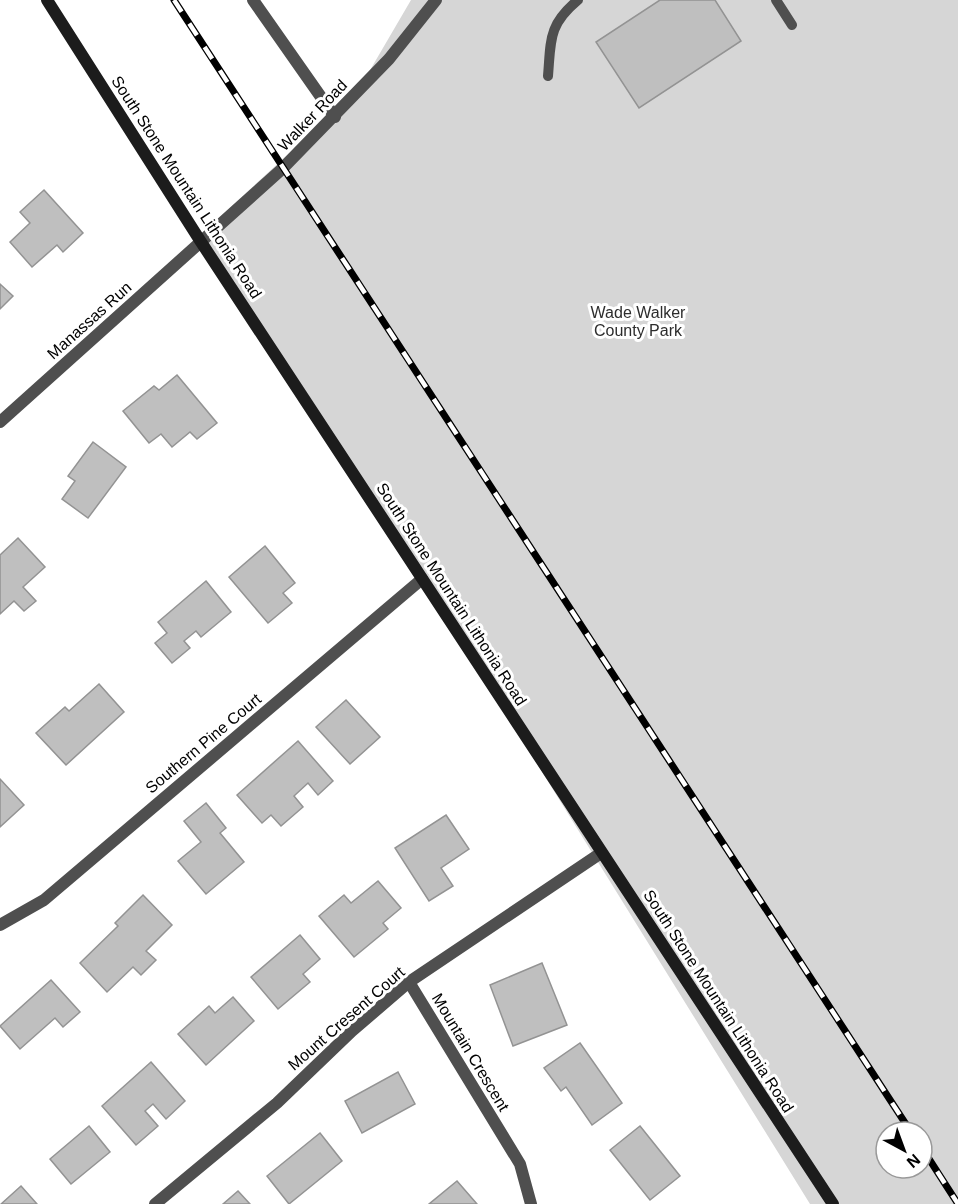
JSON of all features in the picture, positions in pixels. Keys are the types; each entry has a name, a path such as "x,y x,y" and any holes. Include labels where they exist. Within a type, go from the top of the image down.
{"main road":[{"name":"South Stone Mountain Lithonia Road","path":"47,0 201,242 833,1204"}],"street":[{"path":"253,0 335,117"},
{"name":"Walker Road","path":"201,242 335,117 389,58 436,0"},
{"name":"Manassas Run","path":"0,422 201,242"},
{"name":"Southern Pine Court","path":"0,925 44,900 422,579"},
{"name":"Mount Cresent Court","path":"155,1204 277,1103 352,1030 410,982 601,853"},
{"name":"Mountain Crescent","path":"410,982 520,1164 531,1204"}],"lane":[{"path":"548,76 551,36 560,15 578,0"},
{"path":"776,0 792,25"}],"green space":[{"name":"Wade Walker County Park","path":"411,0 958,0 958,1204 810,1204 309,396 199,236 359,89"}],"building":[{"path":"660,0 715,0 741,41 639,108 596,42"},
{"path":"44,190 83,233 63,252 57,245 32,267 10,242 30,223 20,212"},
{"path":"0,284 13,296 0,309"},
{"path":"177,375 217,423 197,439 190,432 172,447 161,434 149,443 123,411 154,386 159,390"},
{"path":"93,442 126,467 88,518 62,499 75,481 68,476"},
{"path":"18,538 45,567 23,587 36,601 24,611 14,601 0,614 0,555"},
{"path":"265,546 295,583 283,593 292,603 268,623 229,577"},
{"path":"206,581 231,612 201,637 196,631 184,641 190,648 172,663 155,643 167,633 158,622"},
{"path":"99,684 124,712 66,765 36,733 65,707 69,711"},
{"path":"346,700 380,737 350,764 316,727"},
{"path":"298,741 333,781 318,795 308,783 294,796 303,807 281,826 271,815 262,823 237,795"},
{"path":"0,779 24,805 0,827"},
{"path":"206,803 226,828 220,833 244,862 206,894 178,861 201,842 184,821"},
{"path":"446,815 469,849 441,868 453,886 429,901 395,848"},
{"path":"378,881 401,908 383,923 388,929 354,957 319,916 344,895 351,903"},
{"path":"143,895 172,925 146,951 156,960 141,975 133,967 107,992 80,963 118,926 115,923"},
{"path":"300,935 320,959 303,974 310,982 278,1009 251,977"},
{"path":"542,963 567,1025 513,1046 490,985"},
{"path":"51,980 80,1012 63,1027 55,1018 20,1049 0,1026"},
{"path":"233,997 254,1021 206,1065 178,1034 209,1006 215,1013"},
{"path":"580,1043 622,1103 592,1125 566,1087 561,1091 544,1068"},
{"path":"151,1062 185,1101 166,1119 153,1104 145,1111 158,1126 136,1145 102,1106"},
{"path":"398,1072 415,1104 362,1133 345,1101"},
{"path":"89,1126 110,1152 71,1184 50,1159"},
{"path":"640,1126 680,1176 650,1200 610,1150"},
{"path":"320,1133 342,1161 289,1204 267,1176"},
{"path":"457,1181 477,1204 429,1204"},
{"path":"21,1186 37,1204 1,1204"},
{"path":"238,1191 250,1204 223,1204"}],"railway":[{"path":"174,0 903,1120"},
{"path":"934,1167 958,1204"}]}
